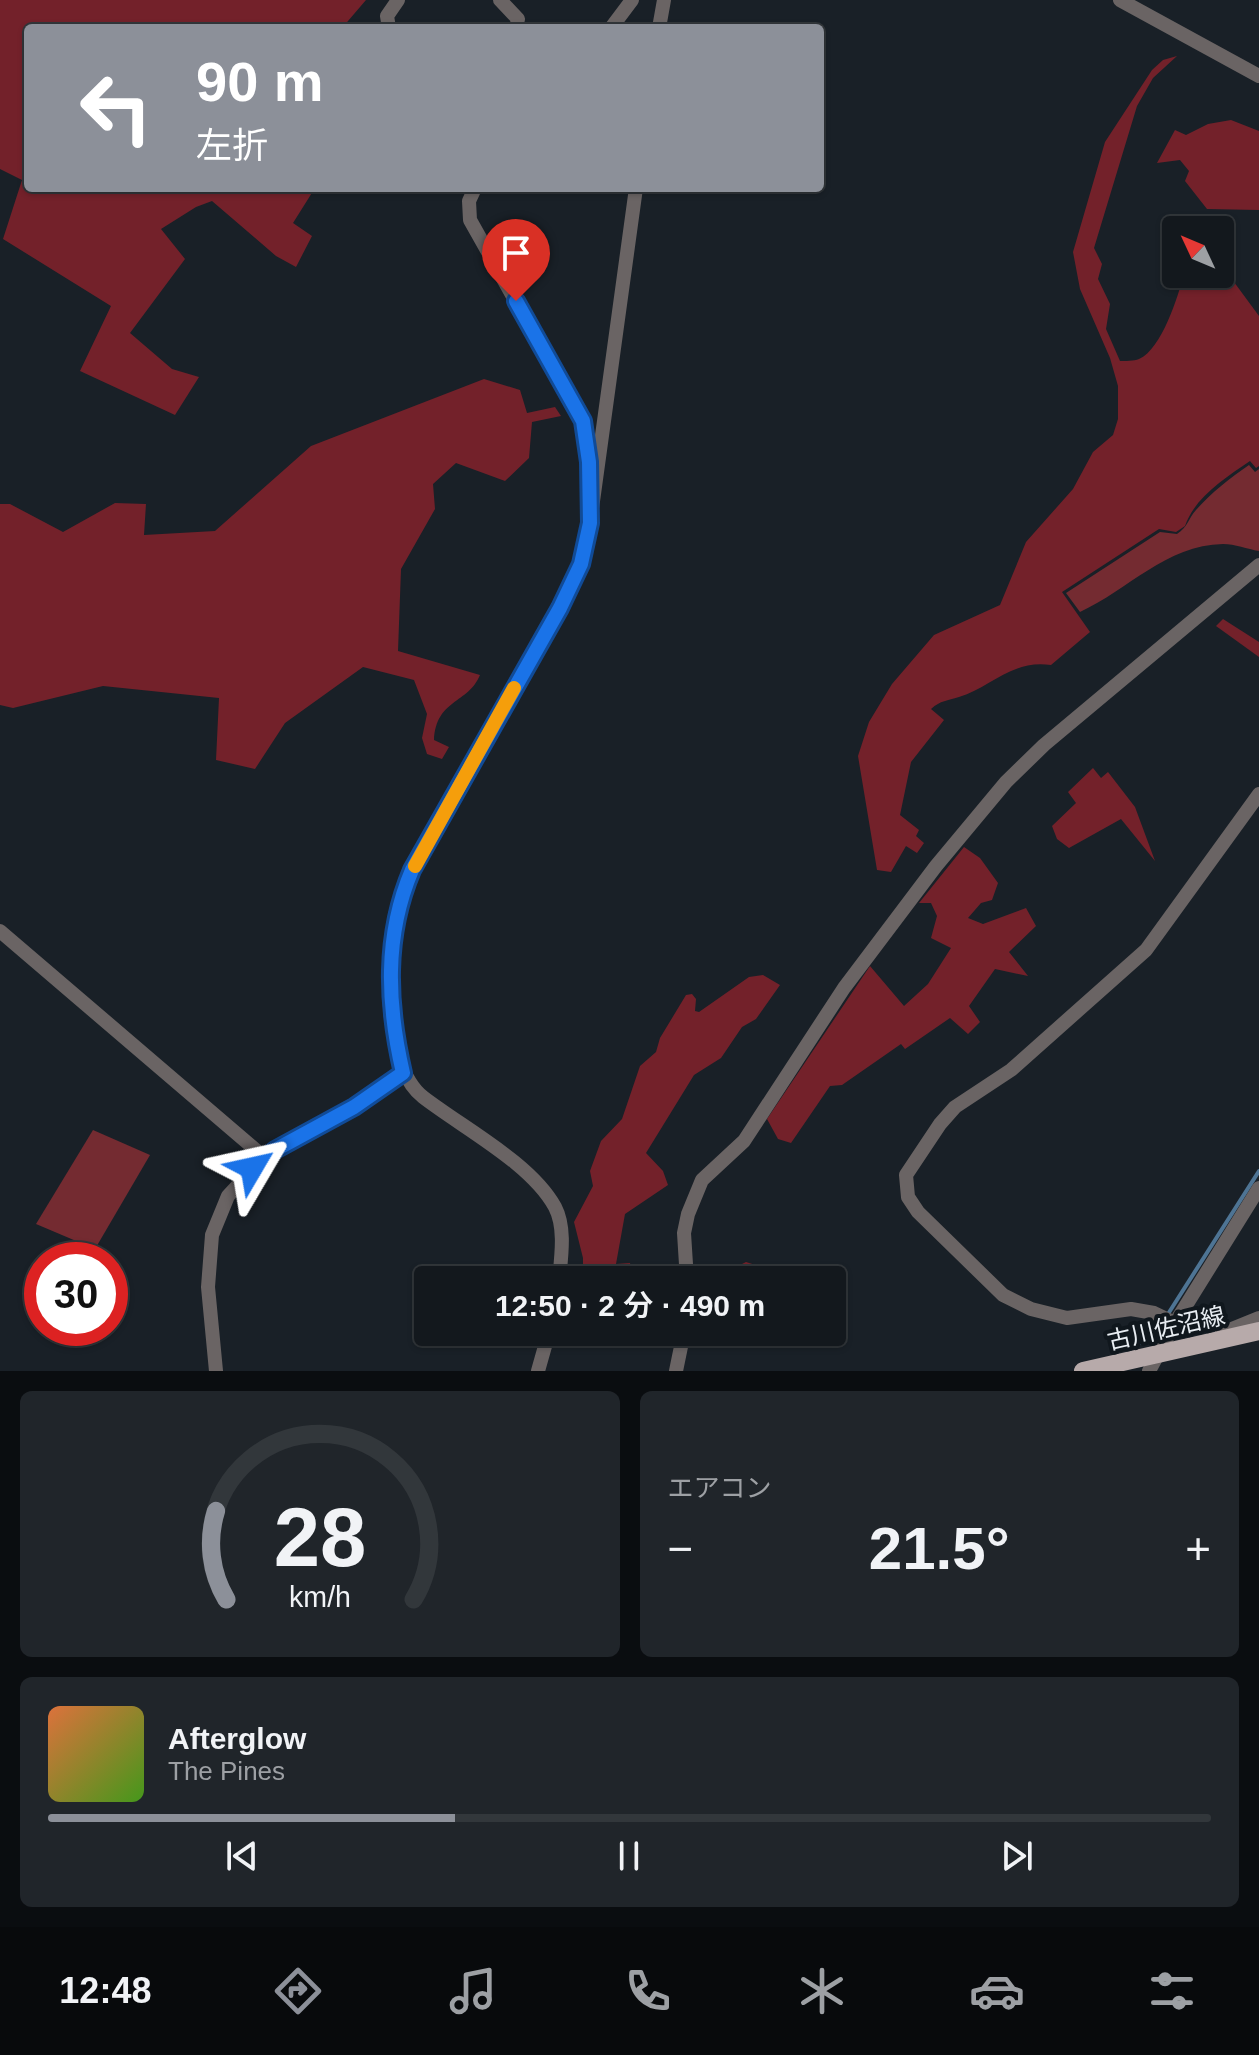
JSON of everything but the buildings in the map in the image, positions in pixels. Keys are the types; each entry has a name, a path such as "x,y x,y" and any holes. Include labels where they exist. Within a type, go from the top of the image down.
{"main road":[{"name":"古川佐沼線","path":"1083,1371 1259,1331"}],"street":[{"path":"388,24 387,16 398,0"},
{"path":"500,0 514,12 517,24"},
{"path":"614,24 632,0"},
{"path":"660,24 664,0"},
{"path":"1120,0 1259,76"},
{"path":"473,192 469,201 470,220 583,421 589,462 590,523"},
{"path":"560,1266 562,1237 555,1208 529,1177 421,1096 403,1073 391,1023 392,941 398,904 412,870 560,608 581,564 590,523 635,192"},
{"path":"686,1266 684,1233 702,1180 744,1141 844,988 936,866 1006,782 1044,745 1259,565"},
{"path":"1174,1322 1131,1309 1067,1318 1014,1302 918,1212 908,1197 906,1175 955,1107 1011,1070 1146,950 1259,794"},
{"path":"0,931 264,1157"},
{"path":"216,1371 208,1287 212,1235 228,1196 264,1157 354,1107 403,1073"},
{"path":"1149,1371 1174,1322 1259,1188"},
{"path":"1181,1349 1259,1318"},
{"path":"538,1371 545,1346"},
{"path":"676,1371 681,1346"}],"shaded area":[{"path":"0,0 366,0 345,24 24,24 24,192 312,192 293,223 312,236 296,267 276,256 212,201 196,207 161,229 185,259 130,333 172,369 199,377 175,415 80,371 111,306 3,239 22,180 0,169"},
{"path":"1177,56 1153,78 1137,106 1094,248 1102,264 1098,279 1110,304 1106,329 1120,361 1139,359 1162,334 1179,288 1234,288 1234,282 1259,316 1259,466 1256,468 1250,461 1221,481 1203,497 1185,526 1176,532 1159,529 1062,592 1090,632 1051,665 1037,664 1014,670 971,693 941,702 931,709 944,720 911,762 900,815 919,830 916,836 924,843 917,853 906,846 891,872 877,870 858,756 869,722 892,684 934,635 1000,605 1026,542 1073,489 1093,452 1113,435 1118,419 1118,386 1110,358 1080,289 1073,252 1105,142 1152,70 1163,60"},
{"path":"1231,120 1259,131 1259,210 1207,209 1185,181 1189,171 1180,160 1157,163 1175,130 1186,135 1208,124"},
{"path":"484,379 520,390 527,413 555,407 561,416 532,422 529,458 505,481 456,463 433,484 435,509 401,569 398,651 480,675 468,692 440,717 434,740 449,747 442,759 427,754 422,738 427,714 414,680 363,667 285,723 255,769 216,760 219,698 103,686 13,708 0,705 0,504 10,504 63,532 115,503 146,504 144,535 215,531 311,446"},
{"path":"1249,465 1255,472 1259,469 1259,551 1223,544 1183,552 1080,612 1066,593 1160,532 1177,534 1208,497"},
{"path":"1223,619 1259,642 1259,657 1216,626"},
{"path":"1093,768 1101,778 1108,772 1135,807 1155,861 1121,819 1069,848 1057,839 1052,826 1076,803 1068,792"},
{"path":"964,847 980,858 998,883 992,900 981,903 968,918 983,924 1026,908 1036,926 1009,952 1028,976 995,969 969,1006 980,1022 968,1034 950,1018 905,1049 901,1044 842,1085 830,1086 791,1143 778,1139 767,1119 870,966 904,1006 928,984 951,948 931,938 937,916 931,903 919,903"},
{"path":"763,975 780,985 756,1019 742,1027 721,1058 694,1075 646,1153 663,1171 668,1185 625,1214 616,1264 630,1263 631,1266 583,1266 574,1222 593,1186 590,1171 601,1141 622,1119 640,1066 656,1052 660,1038 686,995 692,994 696,999 695,1011 699,1012 749,977"},
{"path":"93,1130 150,1155 99,1242 78,1242 36,1224"},
{"path":"746,1262 759,1266 740,1266"}],"waterway":[{"path":"1168,1314 1259,1171"},
{"path":"1129,1346 1148,1340 1163,1322"}],"slow traffic":[{"path":"415,866 514,688"}],"route":[{"path":"252,1168 275,1150 354,1107 403,1073 391,1023 392,941 398,904 412,870 560,608 581,564 590,523 589,462 583,421 516,301"}]}
